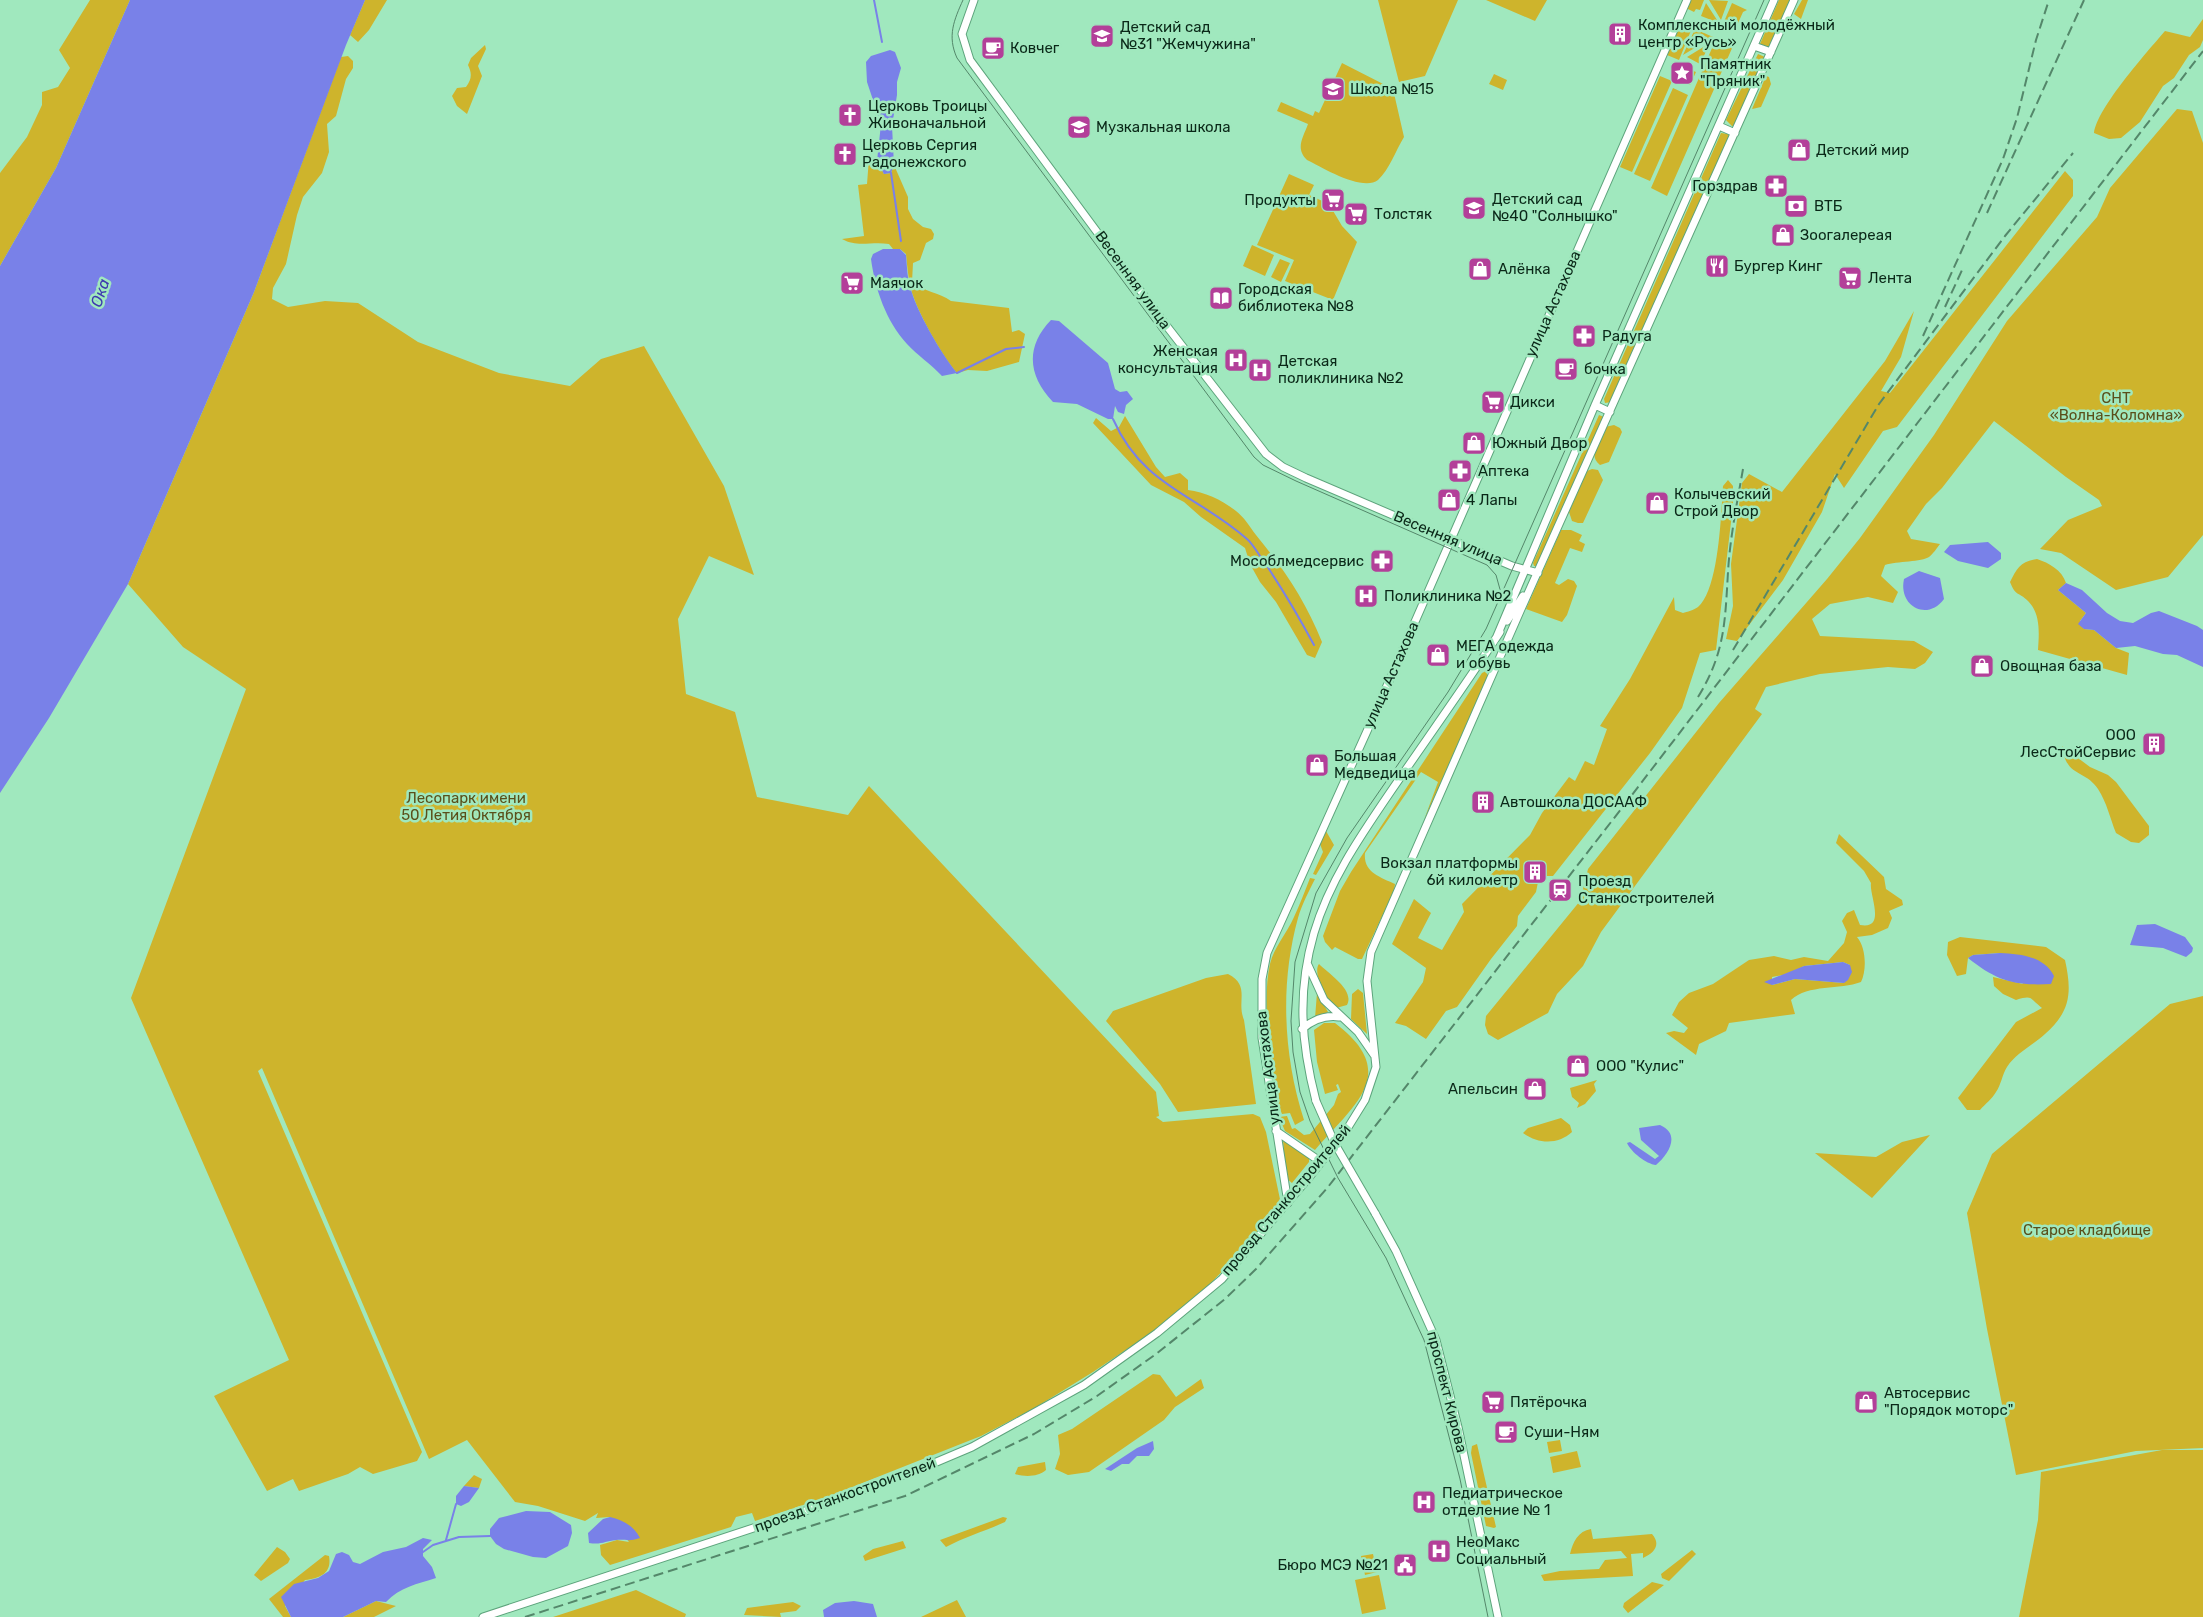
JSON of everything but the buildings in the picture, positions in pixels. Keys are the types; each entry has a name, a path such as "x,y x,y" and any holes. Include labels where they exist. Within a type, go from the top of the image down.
{"main road":[{"name":"Весенняя улица","path":"974,0 964,26 963,43 970,60 1068,190 1162,320 1266,454 1283,467 1306,478 1450,539 1538,573"},
{"name":"улица Астахова","path":"1288,1203 1262,1028 1262,979 1267,952 1372,720 1687,0"},
{"path":"1497,636 1524,569 1774,0"},
{"path":"1376,1059 1367,981 1367,969 1371,952 1398,886 1794,0"},
{"path":"1754,46 1771,52"},
{"path":"1719,126 1735,133"},
{"path":"1595,406 1610,412"},
{"path":"1302,1029 1303,993 1307,964 1313,935 1322,907 1350,853 1538,573"},
{"path":"1307,964 1319,992 1339,1017 1358,1032 1376,1059"},
{"path":"1302,1029 1319,1018 1339,1017"},
{"name":"проспект Кирова","path":"1302,1029 1306,1059 1316,1101 1335,1144 1400,1259 1436,1340 1458,1428 1498,1617"},
{"name":"проезд Станкостроителей","path":"484,1617 843,1498 972,1447 1084,1385 1156,1333 1222,1278 1288,1203 1347,1129 1373,1083 1376,1059"},
{"path":"1276,1131 1321,1162"}],"green space":[{"path":"90,0 130,0 56,168 0,266 0,173 27,137 42,105 42,92 58,87 70,68 59,50"},
{"path":"365,0 387,0 369,30 358,42 350,35"},
{"path":"1378,0 1458,0 1425,76 1399,82"},
{"path":"1486,0 1547,0 1535,21"},
{"path":"1690,0 1704,0 1700,10 1696,9 1694,12 1686,8"},
{"path":"1709,0 1728,1 1721,20"},
{"path":"1779,0 1790,0 1768,48 1760,44"},
{"path":"1802,0 1808,0 1801,19 1794,14"},
{"path":"1706,3 1719,23 1701,16"},
{"path":"1732,3 1747,10 1743,12 1735,30 1723,24"},
{"path":"2203,19 2203,40 2200,47 2189,55 2174,78 2163,86 2140,122 2121,138 2109,139 2094,133 2097,122 2113,95 2165,31 2190,37"},
{"path":"1680,23 1692,28 1679,60 1667,55"},
{"path":"1695,29 1713,37 1683,55"},
{"path":"1716,39 1733,46 1667,196 1651,188"},
{"path":"1710,43 1700,64 1687,57"},
{"path":"485,45 486,49 478,66 482,76 467,114 457,106 452,96 457,88 466,87 468,84 471,76 468,65 471,58"},
{"path":"1758,54 1765,57 1734,126 1732,126 1726,120"},
{"name":"Лесопарк имени 50 Летия Октября","path":"348,56 353,61 353,68 346,79 336,116 327,124 329,152 322,173 303,197 286,264 273,288 272,299 288,307 325,301 358,303 418,342 499,373 570,386 601,359 644,346 724,486 754,575 709,556 678,619 686,694 735,712 757,797 848,815 869,786 1156,1092 1159,1116 1156,1117 1163,1122 1253,1114 1260,1117 1266,1132 1282,1209 1208,1286 1151,1333 1033,1409 981,1436 827,1497 755,1521 752,1513 736,1517 731,1527 610,1565 601,1555 600,1545 617,1540 629,1542 610,1517 596,1518 598,1513 585,1521 538,1506 515,1502 467,1440 429,1459 262,1068 258,1071 422,1452 417,1461 373,1474 360,1467 348,1474 299,1491 293,1479 267,1491 214,1396 289,1360 131,998 246,689 183,647 128,584 254,292 341,57"},
{"path":"1342,63 1393,89 1404,137 1386,171 1378,180 1371,183 1343,178 1307,160 1301,151 1301,143 1308,124 1277,111 1281,102 1313,116 1315,111 1319,113"},
{"path":"1686,68 1696,72 1690,85 1681,80"},
{"path":"1494,74 1507,80 1503,90 1489,84"},
{"path":"1660,76 1672,81 1632,172 1620,167"},
{"path":"1766,76 1769,77 1771,84 1761,107 1752,109"},
{"path":"1673,88 1688,95 1650,181 1634,174"},
{"name":"СНТ «Волна-Коломна»","path":"2177,109 2192,111 2203,143 2203,535 2168,577 2116,590 2061,553 2040,549 2068,520 2102,506 2099,500 1994,421 1942,488 1926,504 1907,531 1911,539 1940,544 1926,559 1885,565 1881,576 1898,592 1893,603 1868,597 1830,604 1812,619 1820,636 1914,641 1933,652 1925,663 1915,669 1888,667 1820,674 1766,687 1755,709 1762,714 1601,932 1583,966 1557,994 1548,1013 1498,1040 1488,1034 1485,1025 1486,1016 1580,901 1588,869 1719,703 1827,579 1860,538 1934,435 2007,321 2097,217 2110,188"},
{"path":"1721,133 1728,134 1730,138 1611,402 1605,403 1604,399"},
{"path":"869,158 877,161 884,174 891,173 894,165 908,197 908,209 913,219 923,227 931,229 934,234 933,239 926,243 920,260 913,263 912,282 951,301 1009,308 1012,332 1019,330 1025,334 1019,362 987,371 968,370 957,373 937,343 917,306 910,285 906,254 900,249 893,249 889,244 859,244 842,239 864,236 858,185 867,184"},
{"path":"2065,171 2073,180 2073,196 1897,427 1883,431 1844,488 1835,474 1822,512 1783,580 1737,641 1726,639 1733,606 1731,564 1742,483 1749,474 1782,492 1885,361 1914,311 1901,357 1881,391 1890,393"},
{"path":"1289,174 1314,185 1309,195 1329,204 1342,226 1357,242 1333,300 1285,281 1294,260 1257,245"},
{"path":"1252,245 1274,255 1265,276 1243,266"},
{"path":"1280,259 1290,263 1281,282 1271,277"},
{"path":"1599,415 1604,417 1537,566 1534,566 1533,563"},
{"path":"1125,416 1156,467 1165,477 1180,473 1188,480 1188,490 1207,495 1225,503 1247,522 1285,573 1308,612 1322,642 1315,658 1307,655 1276,602 1260,582 1250,564 1245,548 1201,517 1184,502 1151,485 1093,423 1096,418 1111,431 1119,427"},
{"path":"1614,425 1620,428 1622,432 1609,462 1600,465 1595,457 1596,447 1605,427"},
{"path":"1592,469 1598,470 1603,480 1583,523 1578,523 1572,521 1569,512 1587,471"},
{"path":"1728,480 1733,486 1733,505 1716,650 1700,653 1682,708 1650,753 1553,876 1546,876 1538,882 1536,892 1518,916 1517,926 1457,1007 1446,1011 1426,1039 1406,1026 1395,1023 1423,982 1426,968 1392,944 1414,899 1431,913 1418,938 1442,950 1464,912 1462,904 1530,835 1542,813 1569,777 1575,781 1585,761 1594,765 1607,729 1600,726 1630,679 1674,597 1675,610 1683,613 1698,607 1705,598 1715,568 1723,486"},
{"path":"1561,530 1571,530 1582,535 1579,541 1585,544 1582,552 1570,548 1555,583 1559,585 1568,579 1574,581 1577,586 1567,615 1562,622 1526,609"},
{"path":"2037,559 2050,565 2064,578 2066,583 2058,590 2086,613 2080,621 2084,629 2094,630 2116,648 2129,653 2127,675 2038,650 2038,624 2035,612 2028,601 2014,590 2010,582 2023,563"},
{"path":"1486,671 1488,677 1424,820 1438,782 1421,772 1365,853 1365,859 1370,869 1378,876 1395,884 1394,891 1362,959 1358,959 1335,947 1332,950 1325,942 1323,936 1340,891 1482,673"},
{"path":"2062,746 2090,767 2108,775 2116,782 2149,826 2149,835 2139,843 2131,842 2116,833 2098,789 2067,763"},
{"path":"1326,831 1334,845 1316,875 1313,874 1323,852 1320,844"},
{"path":"1839,834 1884,877 1886,889 1902,900 1903,905 1889,911 1892,918 1888,928 1872,935 1857,937 1865,959 1861,982 1815,989 1798,995 1791,1000 1795,1014 1729,1023 1726,1031 1699,1044 1696,1055 1666,1033 1674,1031 1684,1033 1688,1028 1672,1015 1679,1002 1689,993 1713,984 1749,960 1774,956 1791,960 1804,957 1828,961 1844,943 1847,932 1842,921 1847,913 1854,910 1860,925 1868,925 1873,922 1875,910 1871,883 1864,871 1836,843","holes":["1843,962 1850,965 1844,983 1795,979 1772,985 1772,977 1789,974 1804,966"]},
{"path":"1310,878 1315,879 1298,918 1288,968 1286,993 1288,1045 1297,1095 1304,1120 1295,1125 1290,1113 1282,1114 1280,1109 1277,1110 1268,1037 1268,980 1272,958 1294,917"},
{"path":"1960,937 2046,947 2065,960 2067,971 2069,991 2065,1009 2060,1017 2054,1026 2011,1062 2005,1070 1993,1097 1980,1110 1967,1110 1958,1098 2016,1022 2042,1008 2030,998 2016,1000 2003,994 1994,986 1993,977 2023,984 2000,953 1973,955 1968,958 1966,974 1957,976 1947,955 1948,942"},
{"path":"1319,964 1344,988 1349,999 1347,1005 1336,1008 1332,1005 1317,974"},
{"path":"1228,974 1235,979 1241,989 1242,1013 1256,1104 1178,1112 1160,1084 1106,1021 1113,1011 1206,978"},
{"path":"1358,989 1363,993 1367,1034 1351,1019 1352,994"},
{"path":"1317,993 1328,1012 1315,1018"},
{"name":"Старое кладбище","path":"2203,996 2203,1448 2136,1451 2016,1475 1987,1329 1967,1213 1992,1154 2170,1004"},
{"path":"1324,1023 1335,1023 1355,1041 1365,1057 1368,1073 1365,1088 1356,1103 1315,1150 1285,1131 1279,1117 1287,1116 1292,1129 1295,1128 1304,1135 1310,1134 1334,1105 1338,1094 1341,1092 1338,1084 1336,1085 1338,1090 1325,1094 1317,1062 1314,1030"},
{"path":"1597,1080 1594,1084 1596,1091 1585,1104 1577,1108 1579,1103 1572,1097 1570,1088"},
{"path":"1561,1118 1570,1125 1572,1132 1561,1139 1548,1142 1541,1141 1523,1133 1528,1128"},
{"path":"1930,1135 1872,1198 1815,1153 1876,1157 1902,1142"},
{"path":"1283,1140 1309,1157 1309,1162 1292,1183 1286,1178"},
{"path":"1153,1374 1160,1375 1176,1397 1201,1379 1204,1388 1175,1407 1164,1420 1089,1472 1068,1475 1055,1469 1060,1454 1058,1435 1072,1429"},
{"path":"1560,1440 1562,1451 1549,1453 1547,1442"},
{"path":"1477,1444 1496,1527 1494,1528 1486,1526 1471,1453 1472,1446"},
{"path":"2162,1450 2203,1450 2203,1617 2019,1617 2038,1520 2041,1472"},
{"path":"1577,1451 1581,1467 1553,1473 1550,1457"},
{"path":"1045,1462 1046,1470 1039,1474 1027,1476 1015,1474 1018,1467"},
{"path":"474,1475 482,1479 479,1488 464,1486"},
{"path":"1003,1517 1007,1518 1005,1522 946,1547 940,1540"},
{"path":"1591,1529 1593,1539 1652,1534 1656,1545 1651,1554 1643,1558 1643,1553 1631,1554 1633,1576 1544,1581 1541,1575 1560,1571 1599,1569 1605,1560 1627,1558 1621,1551 1570,1554 1579,1535"},
{"path":"903,1541 906,1548 865,1561 863,1556 873,1549"},
{"path":"277,1547 285,1552 290,1559 288,1563 261,1581 254,1575"},
{"path":"1692,1550 1696,1554 1669,1581 1662,1578 1661,1574"},
{"path":"1373,1554 1377,1572 1365,1575 1361,1556"},
{"path":"325,1555 329,1556 327,1571 316,1578 305,1580 285,1606 291,1617 283,1617 269,1599"},
{"path":"1379,1575 1386,1609 1362,1614 1355,1580"},
{"path":"1652,1582 1664,1585 1628,1613 1623,1607 1624,1603"},
{"path":"636,1590 686,1614 685,1617 553,1617"},
{"path":"957,1600 966,1617 921,1617"},
{"path":"376,1601 396,1606 374,1617 343,1617"},
{"path":"793,1602 801,1606 796,1611 780,1613 781,1617 744,1615 747,1608"}],"water":[{"name":"Ока","path":"130,0 365,0 346,45 254,292 128,584 49,718 0,793 0,266 56,168"},
{"path":"890,50 895,52 901,68 897,82 892,126 894,165 891,173 884,174 877,161 881,124 867,82 866,62 871,56"},
{"path":"883,249 900,249 906,255 909,282 917,307 937,344 957,373 942,376 907,344 887,315 875,282 871,259 873,254"},
{"path":"1051,320 1059,321 1108,363 1115,389 1120,392 1127,391 1133,399 1126,405 1124,414 1118,412 1115,406 1113,419 1108,419 1077,404 1053,402 1045,392 1038,382 1033,361 1037,341"},
{"path":"1988,542 2001,553 2001,559 1988,568 1958,561 1944,552 1950,545"},
{"path":"1919,571 1940,578 1944,599 1937,606 1930,609 1922,610 1915,608 1905,597 1903,589 1904,579"},
{"path":"2066,583 2082,590 2107,613 2120,621 2133,623 2151,613 2159,611 2197,626 2203,630 2203,667 2177,655 2163,654 2135,646 2116,648 2094,630 2084,629 2078,624 2086,613 2058,590"},
{"path":"2155,924 2185,937 2193,948 2192,952 2186,957 2163,948 2130,945 2137,925"},
{"path":"2000,953 2023,955 2038,960 2050,969 2054,976 2051,984 2026,984 2006,980 1988,972 1968,958 1973,955"},
{"path":"1843,962 1850,965 1852,972 1844,983 1795,979 1772,985 1764,982 1804,966"},
{"path":"1660,1125 1670,1134 1671,1144 1669,1150 1656,1165 1639,1157 1627,1143 1630,1142 1655,1159 1659,1156 1641,1140 1639,1128"},
{"path":"1153,1441 1154,1449 1149,1456 1137,1456 1129,1464 1122,1464 1111,1471 1105,1469 1137,1448"},
{"path":"464,1486 479,1488 469,1502 461,1506 456,1504 456,1496"},
{"path":"526,1511 550,1512 571,1525 572,1533 568,1546 546,1558 533,1557 504,1549 496,1544 490,1536 490,1529 499,1518"},
{"path":"610,1517 628,1524 640,1538 597,1544 589,1543 588,1533 603,1519"},
{"path":"423,1538 432,1540 423,1549 423,1556 432,1567 436,1578 403,1589 386,1602 376,1601 343,1617 291,1617 281,1597 294,1584 318,1578 329,1571 336,1554 342,1552 349,1555 353,1562 360,1564 383,1552 406,1547"},
{"path":"854,1601 873,1604 877,1617 824,1617 823,1610 835,1603"}],"waterway":[{"path":"874,0 882,42"},
{"path":"891,173 901,241"},
{"path":"957,373 1006,349 1024,347"},
{"path":"1113,419 1125,442 1139,460 1155,475 1250,541 1278,583 1314,645"},
{"path":"446,1540 456,1504"},
{"path":"423,1552 433,1545 459,1537 490,1536"}],"tram line":[{"path":"963,0 957,14 952,35 957,58 1254,457 1263,465 1296,481 1487,565 1496,575 1501,593"},
{"path":"1488,1617 1460,1479 1424,1340 1386,1258 1338,1178 1310,1121 1300,1092 1293,1052 1291,1021 1295,962 1316,893 1347,838 1448,692 1486,629 1764,0"}],"railway":[{"path":"1923,336 2003,159 2017,118 2036,40 2049,0"},
{"path":"1987,213 2084,0"},
{"path":"525,1617 905,1496 1034,1434 1097,1396 1156,1354 1225,1299 1256,1269 1328,1187 1625,804 2203,51"},
{"path":"1733,650 1879,404 2005,236 2073,153"},
{"path":"1945,307 1963,268"},
{"path":"1698,697 1714,666 1722,637 1730,546 1743,469"}],"place":[{"name":"Комплексный молодёжный центр «Русь»","path":"1620,34"},
{"name":"Детский сад №31 \"Жемчужина\"","path":"1102,36"},
{"name":"Ковчег","path":"993,48"},
{"name":"Памятник \"Пряник\"","path":"1682,73"},
{"name":"Школа №15","path":"1333,89"},
{"name":"Церковь Троицы Живоначальной","path":"850,115"},
{"name":"Музкальная школа","path":"1079,127"},
{"name":"Детский мир","path":"1799,150"},
{"name":"Церковь Сергия Радонежского","path":"845,154"},
{"name":"Горздрав","path":"1776,186"},
{"name":"Продукты","path":"1333,200"},
{"name":"ВТБ","path":"1796,206"},
{"name":"Детский сад №40 \"Солнышко\"","path":"1474,208"},
{"name":"Толстяк","path":"1356,214"},
{"name":"Зоогалереая","path":"1783,235"},
{"name":"Бургер Кинг","path":"1717,266"},
{"name":"Алёнка","path":"1480,269"},
{"name":"Лента","path":"1850,278"},
{"name":"Маячок","path":"852,283"},
{"name":"Городская библиотека №8","path":"1221,298"},
{"name":"Радуга","path":"1584,336"},
{"name":"Женская консультация","path":"1236,360"},
{"name":"бочка","path":"1566,369"},
{"name":"Детская поликлиника №2","path":"1260,370"},
{"name":"Дикси","path":"1493,402"},
{"name":"Южный Двор","path":"1474,443"},
{"name":"Аптека","path":"1460,471"},
{"name":"4 Лапы","path":"1449,500"},
{"name":"Колычевский Строй Двор","path":"1657,503"},
{"name":"Мособлмедсервис","path":"1382,561"},
{"name":"Поликлиника №2","path":"1366,596"},
{"name":"МЕГА одежда и обувь","path":"1438,655"},
{"name":"Овощная база","path":"1982,666"},
{"name":"ООО ЛесСтойСервис","path":"2154,744"},
{"name":"Большая Медведица","path":"1317,765"},
{"name":"Автошкола ДОСААФ","path":"1483,802"},
{"name":"Вокзал платформы 6й километр","path":"1535,872"},
{"name":"Проезд Станкостроителей","path":"1560,890"},
{"name":"ООО \"Кулис\"","path":"1578,1066"},
{"name":"Апельсин","path":"1535,1089"},
{"name":"Пятёрочка","path":"1493,1402"},
{"name":"Автосервис \"Порядок моторс\"","path":"1866,1402"},
{"name":"Суши-Ням","path":"1506,1432"},
{"name":"Педиатрическое отделение № 1","path":"1424,1502"},
{"name":"НеоМакс Социальный","path":"1439,1551"},
{"name":"Бюро МСЭ №21","path":"1405,1565"}]}
